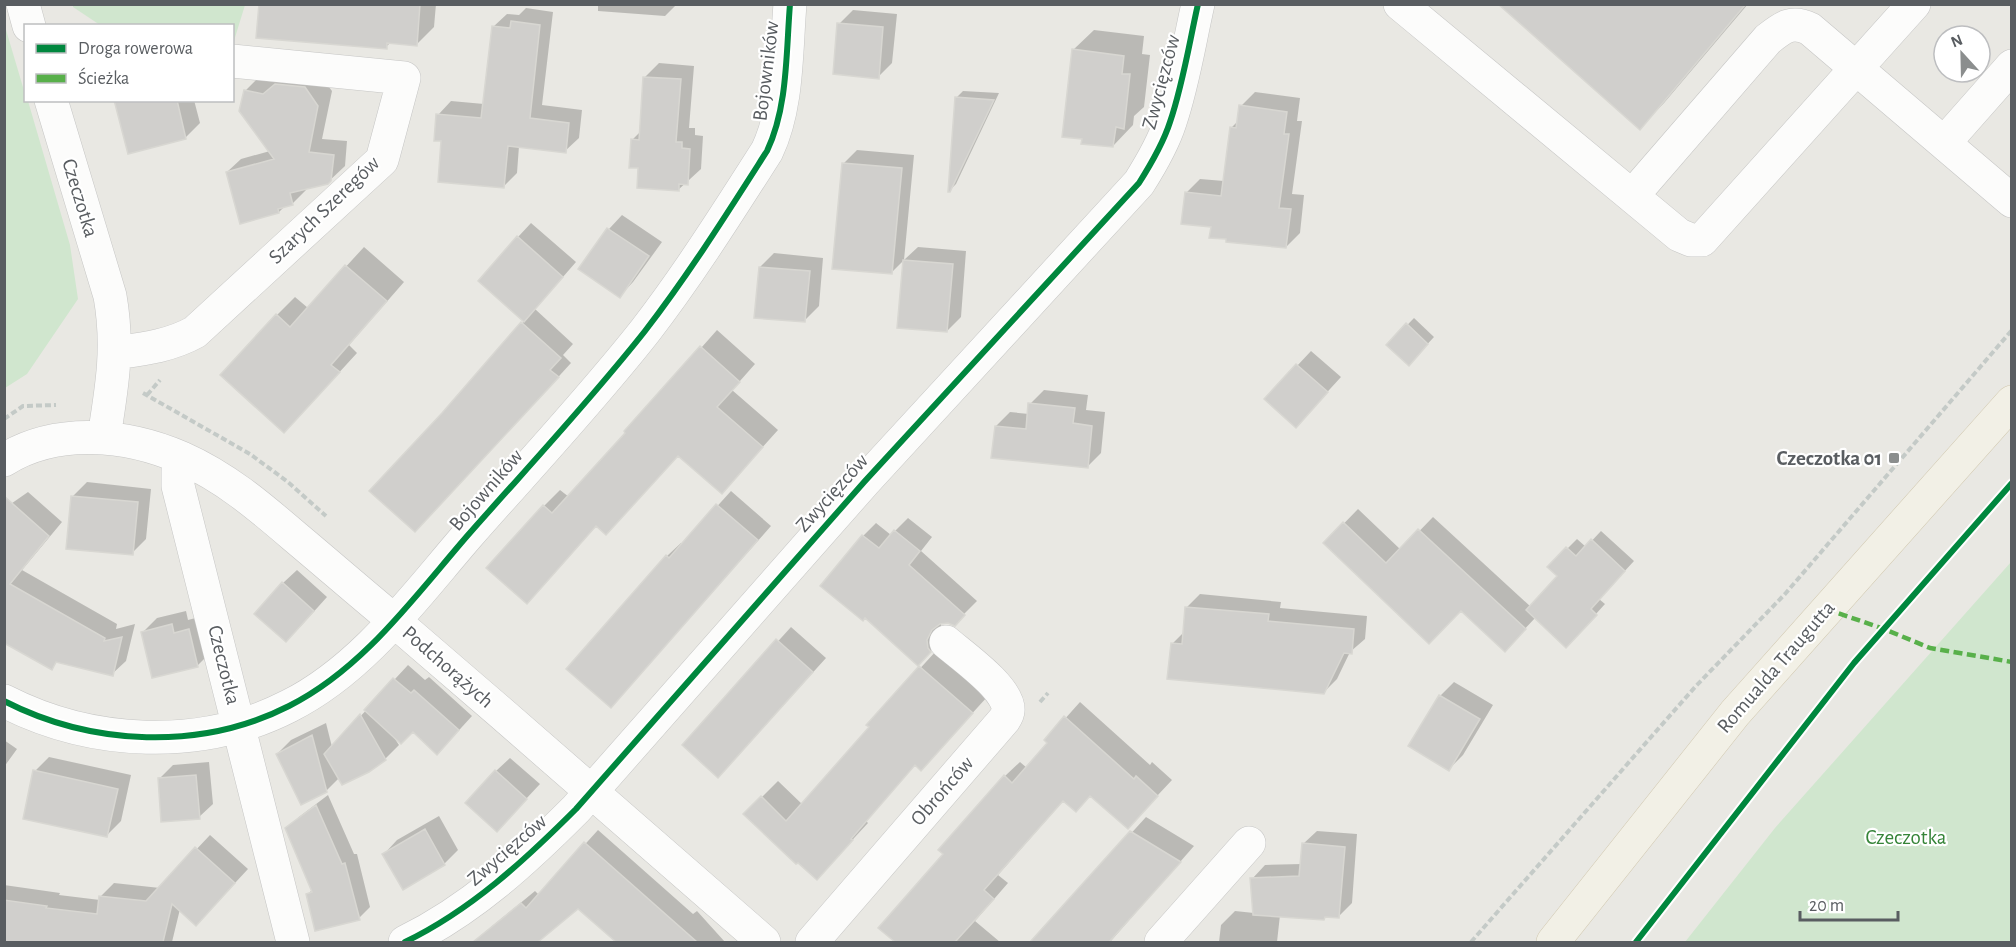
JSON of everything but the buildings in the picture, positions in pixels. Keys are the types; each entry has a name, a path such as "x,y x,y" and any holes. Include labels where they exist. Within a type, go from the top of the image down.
{"main road":[{"name":"Romualda Traugutta","path":"1553,942 1735,713 2012,402"}],"street":[{"path":"23,4 28,24"},
{"name":"Bojowników","path":"4,701 28,713 76,729 111,735 143,738 214,732 262,719 320,688 345,669 393,621 645,331 739,195 767,151 776,132 781,112 790,4"},
{"name":"Zwycięzców","path":"405,942 451,917 540,846 865,481 1139,183 1170,123 1198,4"},
{"path":"1400,4 1679,235 1691,240 1702,240 1914,4"},
{"path":"1632,196 1768,39 1778,31 1799,23 1810,29 1857,68 2012,201"},
{"name":"Szarych Szeregów","path":"116,353 164,345 195,332 382,160 404,78 234,61"},
{"path":"1944,143 2012,66"},
{"name":"Czeczotka","path":"52,102 110,296 116,353 104,437"},
{"name":"Podchorążych","path":"4,460 31,447 54,441 104,437 181,458 219,477 246,495 764,942"},
{"name":"Czeczotka","path":"181,458 178,486 293,942"},
{"name":"Obrońców","path":"812,942 1004,720 1008,710 1006,700 1000,690 946,642"},
{"path":"1161,942 1249,843"}],"path":[{"path":"1471,942 1695,687 1785,594 2012,330"},
{"path":"4,419 23,406 67,404"}],"green space":[{"path":"73,4 245,5 234,41 234,24 98,24 73,7"},
{"path":"4,23 24,91 24,102 28,102 70,245 78,299 27,374 5,388"},
{"name":"Czeczotka","path":"2011,562 2011,942 1685,942 1775,828"}],"marked path":[{"path":"1826,609 1930,648 2012,662"}],"cycle path":[{"path":"4,701 38,716 73,727 110,734 146,737 183,736 220,731 255,721 289,706 316,691 364,652 408,606 624,357 677,287 723,220 767,151 774,134 785,79 790,4"},
{"path":"405,942 452,915 496,883 576,809 865,481 1139,183 1160,146 1175,108 1198,4"},
{"path":"1636,942 1854,663 2012,483"}],"place":[{"name":"Czeczotka 01","path":"1894,458"}]}
